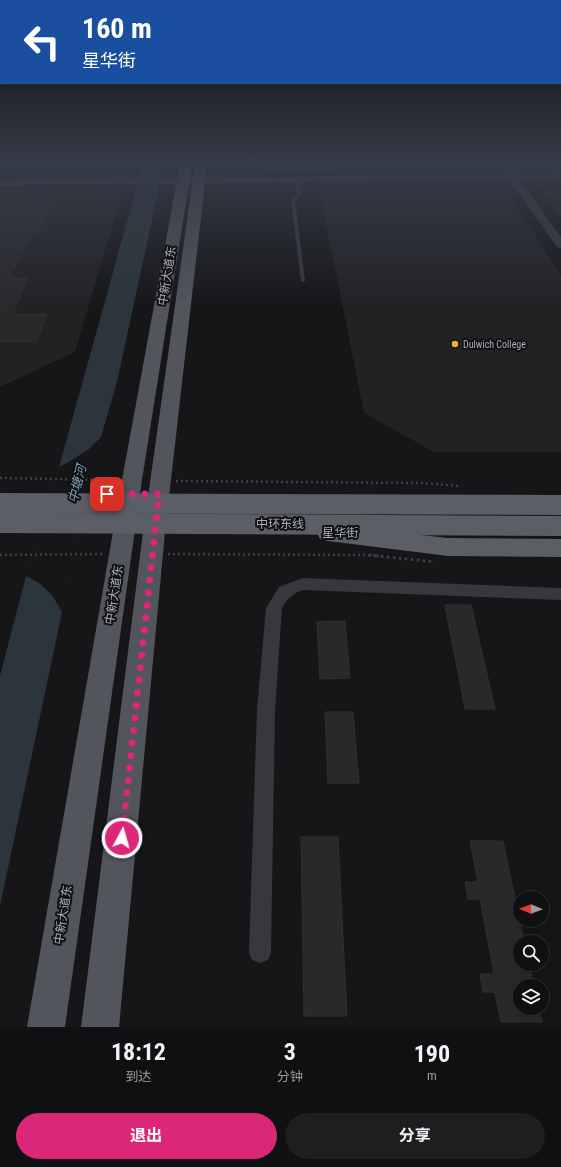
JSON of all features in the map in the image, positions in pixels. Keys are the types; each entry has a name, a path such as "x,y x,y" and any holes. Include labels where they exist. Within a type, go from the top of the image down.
{"highway":[{"name":"中环东线","path":"0,503 561,505"},
{"name":"中环东线","path":"0,523 561,526"},
{"path":"328,533 448,547 561,548"}],"main road":[{"name":"中新大道东","path":"100,1027 138,543 131,487 184,212"},
{"name":"中新大道东","path":"46,1027 138,543 160,488 188,212"},
{"path":"0,494 53,487 131,487 561,496"},
{"name":"星华街","path":"0,532 80,532 138,543 328,533 561,535"}],"street":[{"path":"537,212 561,244"},
{"path":"260,952 266,709 274,608 281,595 289,588 303,584 561,594"}],"lane":[{"path":"294,212 302,281"}],"path":[{"path":"0,478 53,487 131,487"},
{"path":"160,488 422,482 461,486"},
{"path":"0,555 75,554 138,543 364,555 439,562"}],"shaded area":[{"path":"0,212 116,212 75,352 0,387"},
{"name":"Dulwich College","path":"324,212 520,212 561,275 561,452 434,452 364,413"},
{"path":"556,212 561,212 561,219"}],"water":[{"name":"中塘河","path":"130,212 154,212 117,382 101,437 62,612 0,906 0,676 26,576 59,467"}],"pier":[{"path":"101,437 62,612 52,595 39,583 26,576 59,467 89,449"}],"building":[{"path":"0,212 48,212 37,234 31,234 9,278 28,278 12,315 47,314 36,342 0,342"},
{"path":"445,605 471,605 495,709 465,709"},
{"path":"345,621 350,678 320,679 317,622"},
{"path":"325,712 353,712 359,783 328,783"},
{"path":"301,837 338,837 347,1016 304,1016"},
{"path":"470,841 503,841 513,891 513,927 521,927 523,935 513,935 513,971 531,971 532,979 513,979 513,1015 540,1015 542,1022 501,1022 495,992 483,992 480,974 494,974 480,899 468,899 465,882 478,882"}],"place":[{"name":"Dulwich College","path":"455,344"}],"route":[{"path":"107,494 159,494 122,838"}]}
